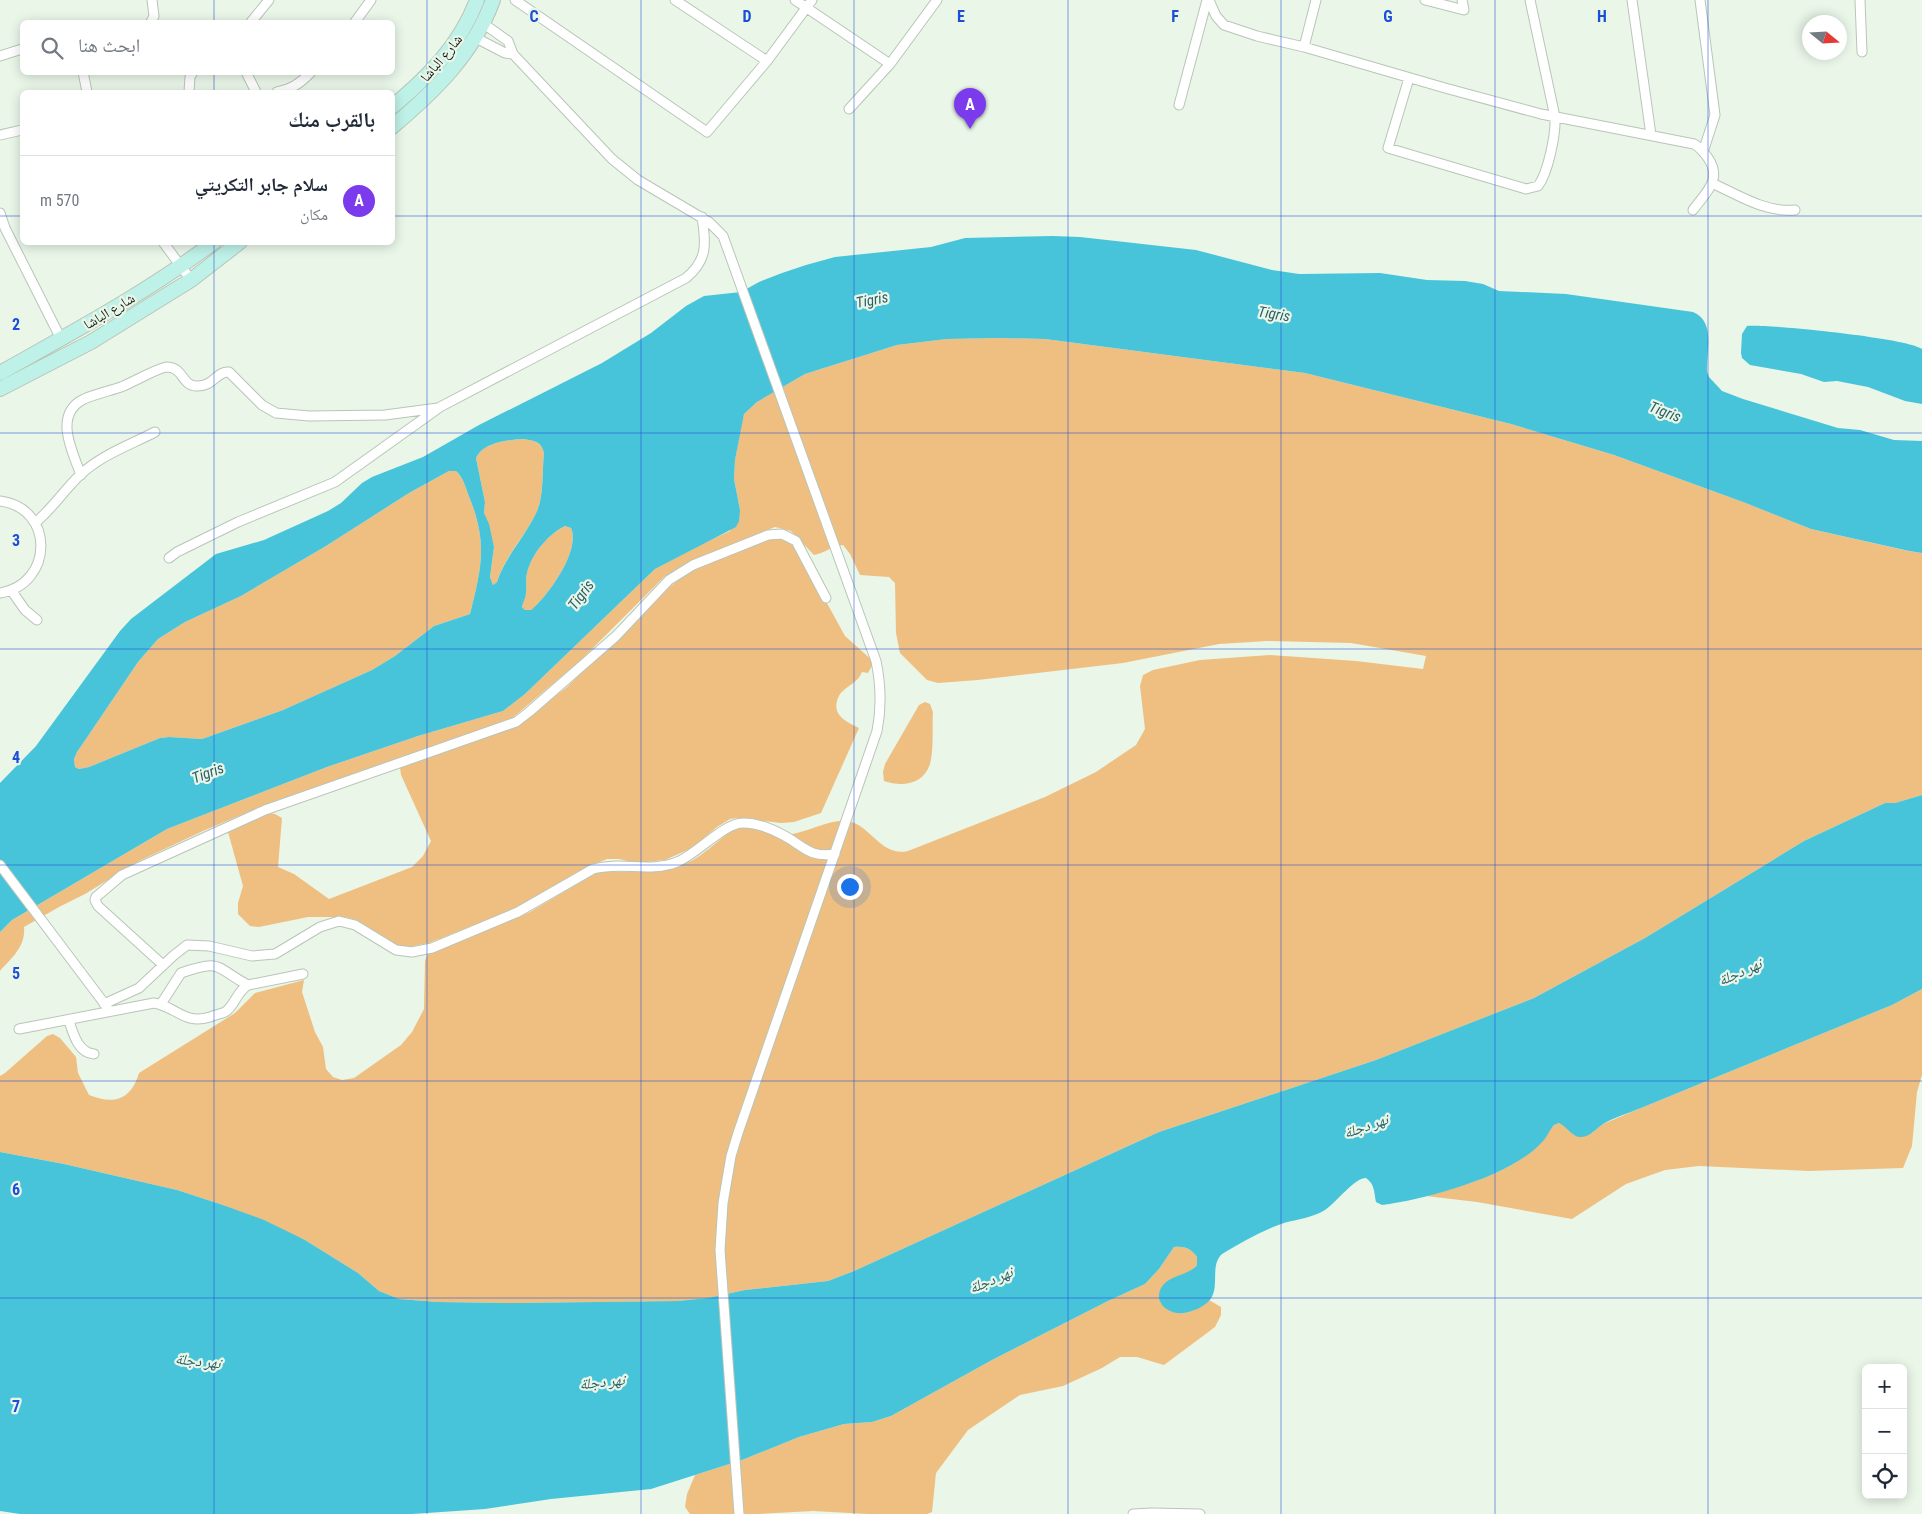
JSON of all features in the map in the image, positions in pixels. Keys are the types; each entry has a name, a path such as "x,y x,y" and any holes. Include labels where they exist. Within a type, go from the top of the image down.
{"main road":[{"name":"شارع الباشا","path":"395,104 431,72 455,43 464,30 477,0"},
{"path":"395,124 445,76 476,38 484,24 493,0"},
{"name":"شارع الباشا","path":"0,373 110,312 181,267 210,245"},
{"path":"0,389 91,342 191,280 236,245"}],"street":[{"path":"152,0 154,16 152,20"},
{"path":"253,20 269,0"},
{"path":"356,20 371,0"},
{"path":"515,0 707,132 766,61 812,0"},
{"path":"676,0 766,61"},
{"path":"795,0 890,64"},
{"path":"850,110 890,64 937,0"},
{"path":"1208,0 1216,16 1224,25 1257,36 1304,47 1409,78 1556,117 1688,142 1699,147 1714,168 1712,183 1692,210"},
{"path":"1179,105 1208,0"},
{"path":"1304,47 1316,0"},
{"path":"1425,0 1464,10 1462,0"},
{"path":"1409,78 1388,148 1526,190 1538,186 1556,128 1556,117 1530,0"},
{"path":"1632,0 1652,135"},
{"path":"1700,0 1715,115 1703,152"},
{"path":"1860,0 1862,52"},
{"path":"484,24 508,41 513,54 612,159 638,180 702,217 720,230 728,245 876,661 881,696 877,731 731,1156 722,1211 721,1274 739,1514"},
{"path":"476,38 505,54 513,54"},
{"path":"0,56 20,50"},
{"path":"83,75 86,90"},
{"path":"189,90 191,75"},
{"path":"248,75 255,90"},
{"path":"284,90 291,88 308,75"},
{"path":"0,135 20,130"},
{"path":"1712,183 1766,207 1782,211 1795,210"},
{"path":"0,213 2,229 61,339"},
{"path":"169,558 181,550 238,522 335,482 440,408 686,278 701,261 705,246 702,217"},
{"path":"164,245 191,280"},
{"path":"81,474 66,431 67,421 74,406 83,400 166,367 178,370 187,382 196,386 211,383 220,374 228,372 262,404 276,412 309,416 385,415 440,408"},
{"path":"35,523 54,506 81,474 104,457 155,432"},
{"path":"0,501 18,507 35,523 42,544 40,558 30,578 11,590 0,593"},
{"path":"163,965 98,906 95,900 96,897 122,875 264,810 516,722 616,636 669,580 693,565 768,535 782,534 796,541 826,598"},
{"path":"11,590 25,610 37,620"},
{"path":"104,1004 139,988 181,949 191,944 209,946 245,956 275,954 320,927 339,921 355,925 396,950 412,952 432,948 518,912 593,870 604,867 652,868 675,863 737,824 749,824 775,831 791,839 806,851 815,854 825,856 835,854"},
{"path":"0,865 110,1012"},
{"path":"161,1004 182,972 206,965 218,966 248,985"},
{"path":"19,1029 69,1021 154,1003 161,1004 193,1020 199,1020 224,1012 229,1008 241,990 248,985 303,974"},
{"path":"69,1021 74,1036 82,1049 87,1053 94,1054"},
{"path":"1133,1514 1152,1512 1200,1514"}],"shaded area":[{"path":"947,339 1045,339 1305,373 1511,424 1614,455 1811,529 1922,553 1922,795 1895,803 1885,803 1804,841 1645,938 1534,998 1376,1060 1159,1132 854,1271 828,1281 745,1290 708,1298 678,1301 514,1303 438,1302 399,1299 379,1291 358,1273 305,1240 220,1204 177,1190 64,1164 0,1152 0,1076 47,1036 53,1034 60,1038 76,1057 78,1073 89,1095 106,1100 114,1100 120,1098 131,1089 139,1073 235,1013 255,993 304,980 302,992 315,1032 323,1047 326,1069 333,1077 342,1080 354,1078 401,1045 412,1032 424,1009 425,961 427,955 530,912 597,872 646,872 677,867 698,857 731,831 738,828 754,828 791,834 838,821 852,822 892,850 899,852 908,851 1045,797 1096,772 1136,745 1145,729 1140,686 1143,675 1153,670 1200,660 1270,655 1356,661 1423,669 1426,656 1351,643 1267,641 1219,644 1123,663 938,683 927,680 900,653 896,633 895,583 889,577 860,575 850,554 843,545 814,555 791,531 775,527 679,568 664,577 582,659 510,720 265,805 139,861 85,894 24,927 23,940 20,946 0,971 0,932 12,920 167,829 327,767 418,736 503,711 525,694 655,569 730,531 740,510 734,479 735,460 742,421 744,414 757,402 805,374 897,345"},
{"path":"523,439 537,442 544,453 541,498 537,511 505,563 497,582 493,585 490,577 494,547 484,513 485,502 476,458 484,448 490,445 503,441"},
{"path":"449,471 456,471 463,481 476,515 479,530 481,544 480,570 470,614 434,626 395,656 372,670 283,710 202,739 160,738 89,767 79,769 75,767 74,759 77,752 138,662 158,639 185,622 241,596 326,546 409,493"},
{"path":"565,526 571,528 573,537 567,560 554,584 546,594 531,610 525,610 522,607 526,594 526,575 529,565 547,539"},
{"path":"776,536 794,543 845,636 874,662 868,673 862,672 854,683 842,692 838,698 836,706 839,715 859,728 821,813 794,822 781,823 737,818 730,819 717,827 692,848 665,860 636,863 619,859 607,859 592,865 523,906 429,943 408,947 395,945 353,919 345,917 308,917 259,927 250,926 238,914 238,903 243,886 228,832 268,813 282,818 278,867 294,874 329,899 412,867 423,856 431,841 401,775 400,768 515,727 567,687 664,591 692,570"},
{"path":"925,702 930,704 933,712 932,752 927,771 911,783 898,784 884,781 883,772 885,764 919,705"},
{"path":"1922,989 1922,1075 1917,1092 1912,1146 1903,1168 1809,1171 1699,1166 1665,1170 1626,1184 1572,1219 1477,1202 1426,1196 1494,1174 1507,1167 1530,1152 1554,1125 1559,1123 1564,1125 1574,1135 1592,1133 1603,1124 1892,1005"},
{"path":"1174,1247 1184,1247 1190,1250 1197,1257 1197,1265 1163,1287 1160,1294 1160,1302 1173,1311 1184,1313 1196,1309 1209,1300 1221,1307 1221,1315 1215,1327 1164,1365 1137,1357 1120,1357 1102,1368 1063,1386 1020,1395 968,1430 936,1473 932,1512 927,1514 868,1514 813,1511 757,1514 690,1514 685,1507 687,1494 695,1475 742,1460 799,1437 844,1424 872,1422 891,1416 992,1360 1145,1284 1159,1269"}],"water":[{"name":"Tigris","path":"1080,237 1196,250 1272,270 1299,274 1380,273 1427,280 1465,281 1483,284 1499,291 1566,294 1693,312 1705,322 1708,338 1707,372 1709,377 1722,391 1838,428 1860,430 1894,440 1922,441 1922,553 1811,529 1614,455 1511,424 1305,373 1045,339 947,339 897,345 805,374 757,402 744,414 735,460 734,479 740,510 739,521 736,527 655,569 525,694 503,711 418,736 327,767 167,829 12,920 0,932 0,783 36,746 120,631 131,619 216,554 264,540 328,511 341,503 362,483 372,477 423,457 479,425 602,363 651,333 686,306 704,296 741,292 759,282 782,273 835,257 931,247 965,238","holes":["523,439 537,442 544,453 541,498 537,511 505,563 497,582 493,585 490,577 494,547 489,524 484,513 485,502 476,458 484,448 490,445 503,441","449,471 456,471 463,481 476,515 481,544 480,570 470,614 434,626 395,656 372,670 283,710 202,739 160,738 89,767 79,769 75,767 74,759 77,752 138,662 158,639 185,622 241,596 326,546 409,493","565,526 571,528 573,537 567,560 554,584 546,594 531,610 525,610 522,607 526,594 526,576 529,566 536,552 552,534"]},
{"path":"1747,326 1808,329 1866,336 1892,340 1922,349 1922,404 1905,401 1868,387 1837,381 1824,382 1801,374 1750,365 1742,358 1741,353 1742,334"},
{"name":"نهر دجلة","path":"1922,795 1922,989 1892,1005 1612,1119 1586,1136 1576,1136 1559,1123 1554,1125 1545,1139 1529,1154 1512,1165 1468,1184 1422,1197 1382,1205 1376,1202 1371,1183 1366,1178 1361,1179 1320,1213 1268,1229 1222,1254 1216,1265 1212,1296 1207,1303 1194,1310 1184,1313 1173,1312 1164,1307 1159,1299 1161,1288 1168,1280 1193,1269 1197,1265 1197,1257 1190,1250 1184,1247 1174,1247 1159,1269 1145,1284 992,1360 891,1416 872,1422 844,1424 799,1437 742,1460 651,1489 551,1499 485,1509 412,1514 20,1514 0,1511 0,1152 64,1164 177,1190 264,1220 305,1240 358,1273 379,1291 399,1299 438,1302 514,1303 678,1301 708,1298 745,1290 828,1281 854,1271 1159,1132 1376,1060 1534,998 1645,938 1804,841 1885,803 1895,803"}],"place":[{"name":"سلام جابر التكريتي","path":"970,129"}]}
